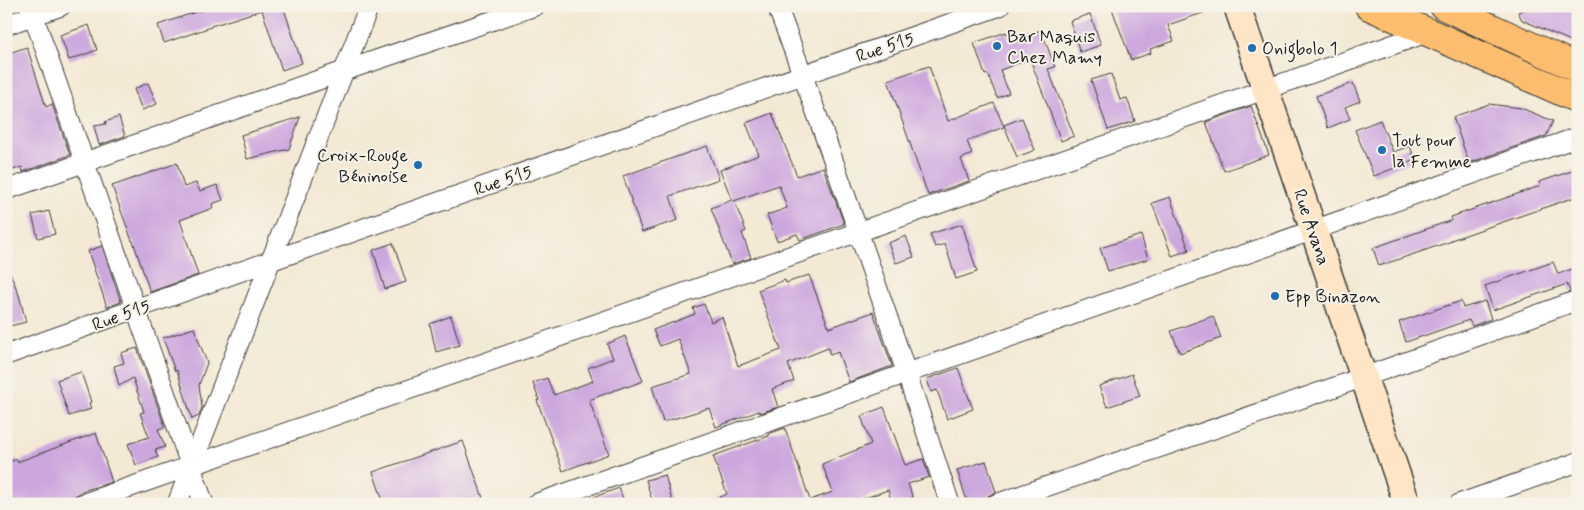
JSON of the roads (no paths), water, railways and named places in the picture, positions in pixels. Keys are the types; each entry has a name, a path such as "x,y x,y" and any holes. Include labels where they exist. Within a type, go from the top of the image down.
{"main road":[{"name":"Rue Avana","path":"1237,6 1407,504"},
{"path":"1369,6 1578,99"},
{"path":"1463,9 1578,68"}],"street":[{"path":"6,25 32,11 61,6"},
{"path":"177,504 369,6"},
{"path":"6,190 535,6"},
{"path":"777,6 804,75 950,504"},
{"name":"Rue 515","path":"6,355 1000,6"},
{"path":"32,11 204,504"},
{"path":"82,504 1429,32"},
{"path":"535,504 1578,137"},
{"path":"996,504 1364,377 1578,300"},
{"path":"1460,504 1578,462"}],"place":[{"name":"Bar Maquis Chez Mamy","path":"997,46"},
{"name":"Onigbolo 1","path":"1252,48"},
{"name":"Tout pour la Femme","path":"1382,150"},
{"name":"Croix-Rouge Béninoise","path":"418,165"},
{"name":"Epp Binazon","path":"1275,296"}]}
